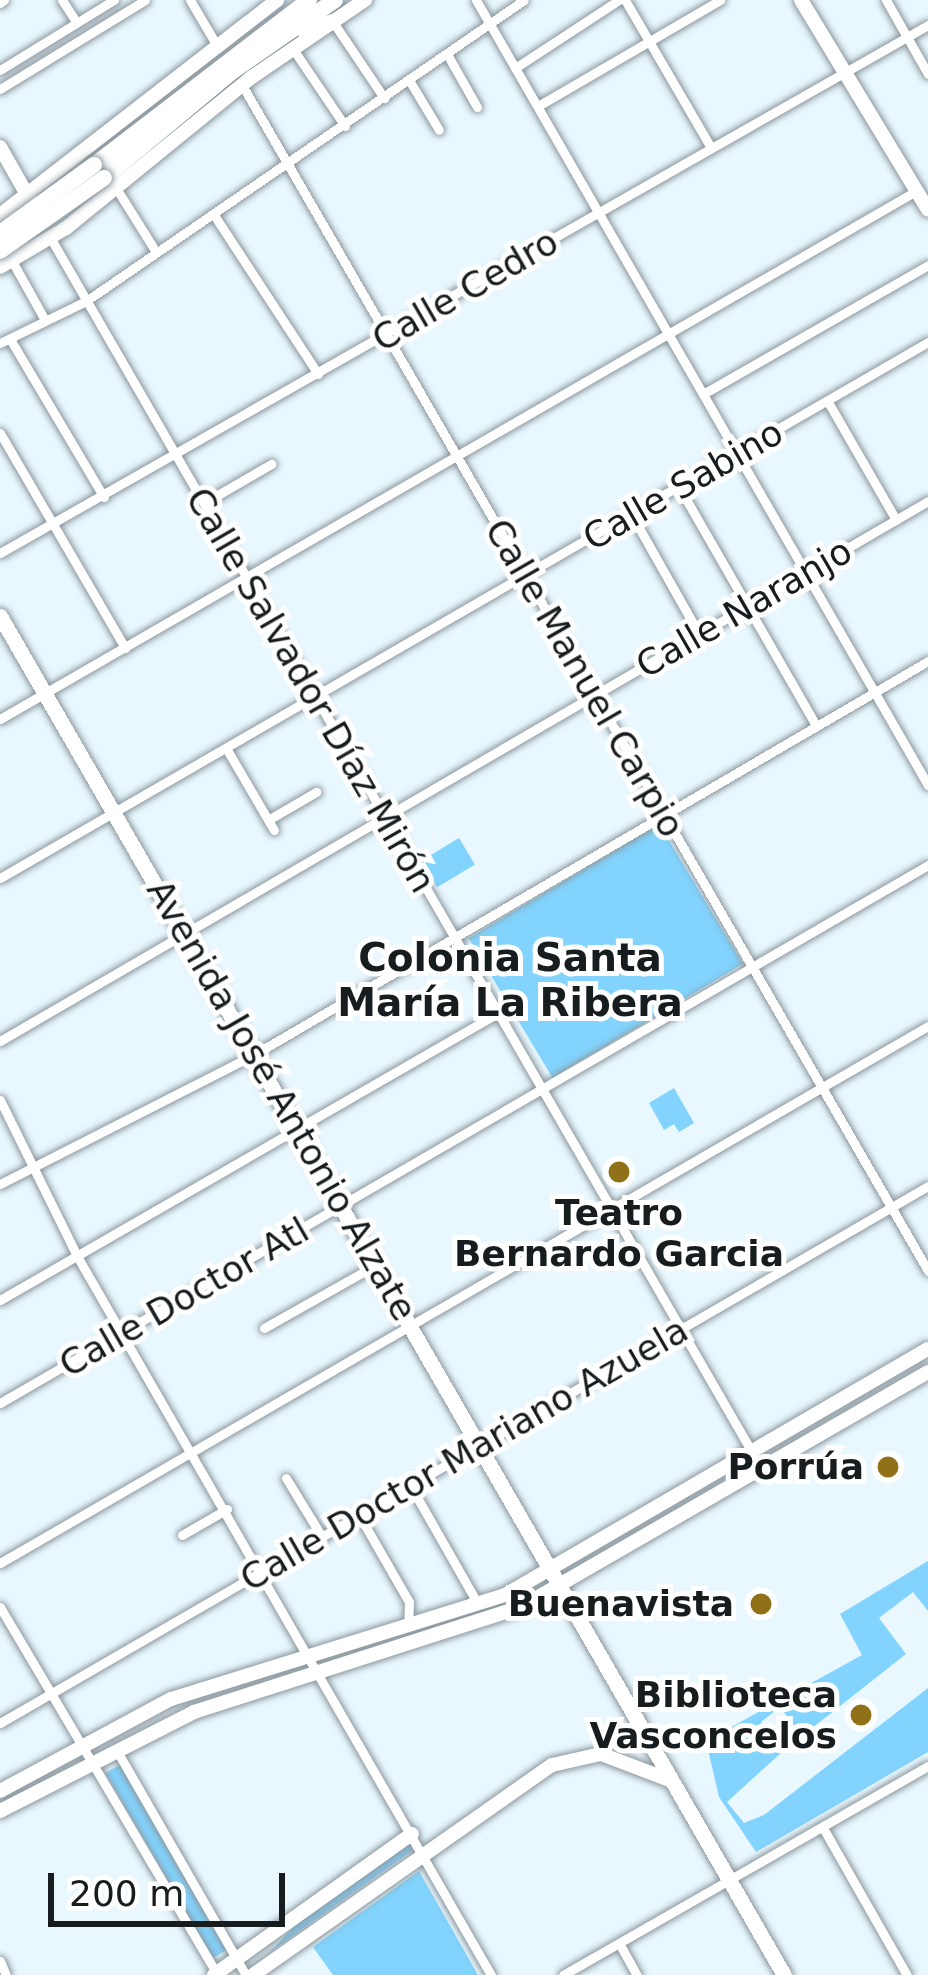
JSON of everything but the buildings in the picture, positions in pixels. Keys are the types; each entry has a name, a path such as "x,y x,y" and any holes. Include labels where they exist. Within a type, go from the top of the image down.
{"highway":[{"path":"0,233 105,177 222,49 289,0"},
{"path":"222,49 308,0"},
{"path":"4,260 251,58 335,0"},
{"path":"251,58 332,22"}],"main road":[{"path":"0,215 29,198 222,49 277,0"},
{"path":"4,260 51,239 105,177 364,0"},
{"path":"801,0 928,210"},
{"path":"0,147 51,239"},
{"path":"13,171 38,180 57,176"},
{"name":"Avenida José Antonio Alzate","path":"0,616 378,1264 784,1975"},
{"path":"0,1791 171,1699 478,1604 552,1568 928,1349"},
{"path":"0,1811 194,1712 501,1615 562,1585 928,1372"},
{"path":"250,1975 565,1760 606,1755 676,1785"},
{"path":"216,1974 412,1834"}],"street":[{"path":"62,0 77,22"},
{"path":"0,70 114,0"},
{"path":"0,89 145,0"},
{"path":"190,0 222,49"},
{"path":"476,0 874,693 925,772 928,785"},
{"path":"104,496 5,341 86,301 524,0"},
{"path":"514,68 622,0 711,148"},
{"path":"688,0 697,15"},
{"path":"538,106 720,0"},
{"path":"886,0 928,74"},
{"path":"332,22 384,98"},
{"name":"Calle Cedro","path":"0,553 928,25"},
{"path":"293,49 344,126"},
{"path":"447,54 477,107"},
{"path":"409,80 439,130"},
{"name":"Calle Manuel Carpio","path":"242,85 928,1270"},
{"path":"105,177 157,252"},
{"path":"0,719 916,191"},
{"path":"214,215 318,374"},
{"name":"Calle Salvador Díaz Mirón","path":"51,239 752,1452"},
{"path":"4,260 45,320"},
{"path":"703,394 928,265"},
{"name":"Calle Sabino","path":"0,878 928,342"},
{"path":"827,402 896,520"},
{"path":"0,433 125,647"},
{"path":"204,503 271,464"},
{"path":"680,487 816,725"},
{"name":"Calle Naranjo","path":"0,1041 928,501"},
{"path":"638,526 699,634"},
{"path":"0,1184 256,1054 928,662"},
{"path":"226,748 271,825 316,792"},
{"name":"Calle Doctor Atl","path":"0,1403 928,865"},
{"path":"0,1300 498,1013"},
{"path":"0,1563 928,1026"},
{"path":"0,1100 77,1256 491,1975"},
{"name":"Calle Doctor Mariano Azuela","path":"0,1724 928,1186"},
{"path":"264,1328 378,1264"},
{"path":"286,1478 322,1537"},
{"path":"410,1485 478,1604"},
{"path":"182,1535 226,1509"},
{"path":"359,1515 410,1602 408,1625"},
{"path":"0,1606 216,1974"},
{"path":"117,1750 250,1975"},
{"path":"563,1975 928,1766"},
{"path":"823,1828 907,1975"},
{"path":"619,1943 637,1975"},
{"path":"0,1961 6,1975"}],"shaded area":[{"path":"659,824 743,964 553,1078 469,938"},
{"path":"459,838 475,865 437,887 421,861"},
{"path":"674,1088 694,1123 679,1132 674,1124 664,1130 649,1103"},
{"path":"928,1561 928,1611 913,1592 879,1618 906,1654 802,1736 780,1707 761,1722 783,1751 727,1802 744,1823 764,1815 928,1688 928,1752 756,1852 719,1797 706,1741 862,1655 840,1614"},
{"path":"121,1764 228,1949 212,1958 105,1773"},
{"path":"409,1841 413,1850 270,1952 302,1918"},
{"path":"419,1871 478,1975 333,1975 313,1947"}],"place":[{"name":"Teatro Bernardo Garcia","path":"619,1172"},
{"name":"Porrúa","path":"888,1467"},
{"name":"Buenavista","path":"761,1604"},
{"name":"Biblioteca Vasconcelos","path":"861,1715"}],"district":[{"name":"Colonia Santa María La Ribera","path":"510,982"}]}
